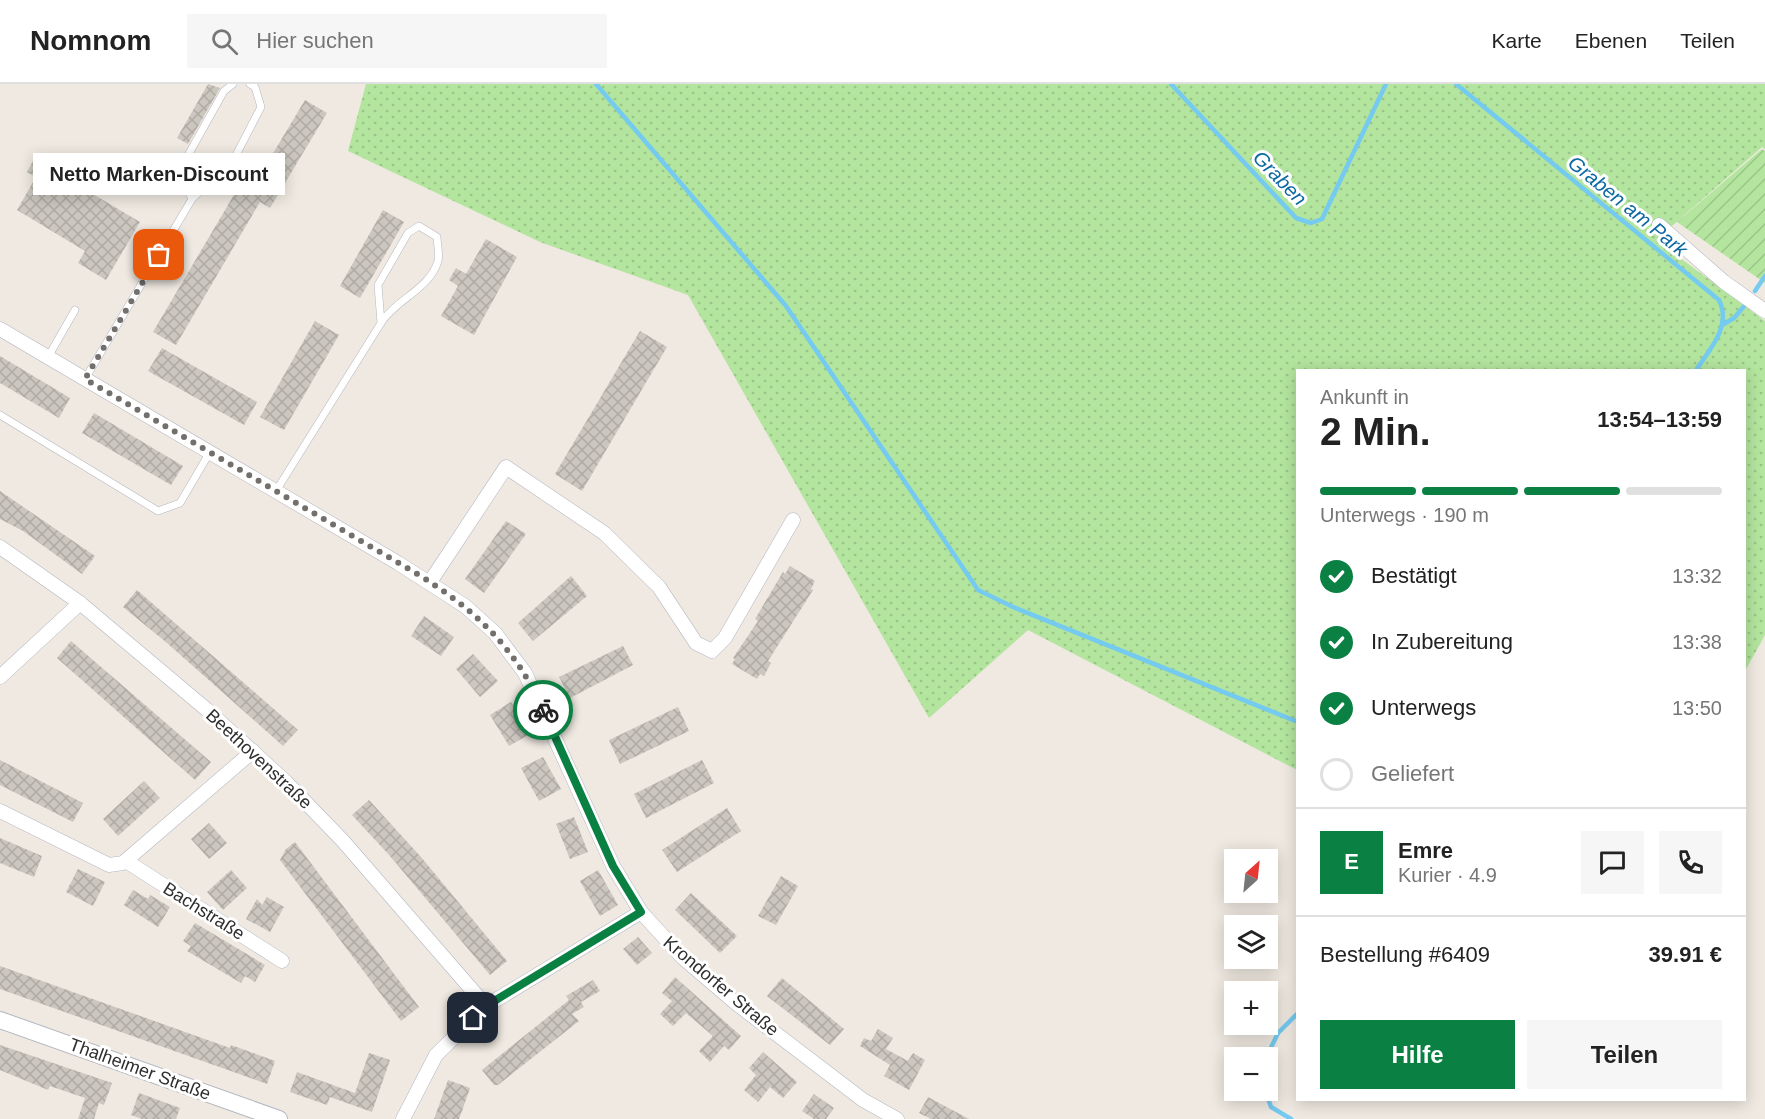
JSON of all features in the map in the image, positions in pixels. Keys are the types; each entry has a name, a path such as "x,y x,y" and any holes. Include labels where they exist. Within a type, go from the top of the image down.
{"street":[{"path":"1659,225 1724,282 1765,311"},
{"name":"Krondorfer Straße","path":"0,329 276,490 430,582 465,606 495,633 525,673 613,866 641,912 683,958 737,1004 864,1100 897,1119"},
{"path":"430,582 506,467 604,533 659,587 696,643 712,651 725,638 793,520"},
{"name":"Beethovenstraße","path":"0,547 80,603 253,751 343,841 486,1006"},
{"path":"0,677 80,603"},
{"path":"126,861 253,751"},
{"name":"Bachstraße","path":"0,811 109,865 126,861 282,961"},
{"path":"403,1119 436,1055 486,1006 641,912"},
{"name":"Thalheimer Straße","path":"0,1020 279,1119"}],"lane":[{"path":"192,199 180,175 182,166 224,92 233,84"},
{"path":"85,379 192,199 235,157 261,107 260,95 250,84"},
{"path":"276,490 381,323 389,310 422,285 438,261 437,237 419,226 408,233 378,285 381,323"},
{"path":"48,357 75,310"},
{"path":"0,415 158,511 180,503 210,452"}],"green space":[{"path":"366,84 1765,84 1765,149 1762,147 1656,240 1765,321 1765,635 1746,669 1746,369 1296,369 1296,769 1028,630 929,718 688,295 540,242 348,151"},
{"path":"1762,149 1765,151 1765,283 1677,222"}],"building":[{"path":"208,84 220,88 188,144 177,138"},
{"path":"305,100 327,113 270,208 260,202 176,345 153,332 238,188 248,195"},
{"path":"34,159 140,222 106,280 78,263 85,251 17,210 36,177 27,172"},
{"path":"383,210 404,222 360,298 340,286"},
{"path":"486,239 517,257 474,335 441,316 458,286 449,280 456,268 466,274"},
{"path":"315,321 339,335 284,430 260,417"},
{"path":"640,331 667,347 582,491 555,474"},
{"path":"162,348 257,402 244,425 148,371"},
{"path":"0,356 70,398 59,418 0,383"},
{"path":"94,413 183,466 171,485 82,433"},
{"path":"0,491 95,556 82,574 23,531 0,519"},
{"path":"506,521 526,534 484,593 465,579"},
{"path":"790,566 815,581 811,589 813,590 768,661 771,663 764,676 760,674 757,679 732,664 735,659 733,658 758,621 755,619 783,572 785,574"},
{"path":"571,576 587,596 533,641 518,623"},
{"path":"137,590 298,730 283,746 123,607"},
{"path":"424,616 454,637 441,656 411,636"},
{"path":"71,641 211,762 195,780 57,658"},
{"path":"623,646 633,665 570,698 559,677"},
{"path":"473,654 498,681 480,697 456,669"},
{"path":"511,702 530,734 509,746 490,715"},
{"path":"678,707 689,731 620,764 609,740"},
{"path":"543,757 561,789 539,801 521,768"},
{"path":"0,760 83,803 73,822 0,785"},
{"path":"702,760 714,783 646,818 634,794"},
{"path":"144,781 160,798 118,836 103,819"},
{"path":"369,800 421,857 507,961 490,975 390,856 352,815"},
{"path":"727,808 741,831 677,872 662,850"},
{"path":"574,817 588,852 570,859 556,824"},
{"path":"209,823 227,843 209,859 191,839"},
{"path":"0,838 42,856 34,877 0,863"},
{"path":"295,842 419,1007 401,1021 280,860 286,849"},
{"path":"78,869 105,882 93,906 66,892"},
{"path":"231,870 247,888 223,910 207,892"},
{"path":"598,870 618,905 600,916 580,881"},
{"path":"781,876 798,886 776,925 758,916"},
{"path":"133,890 148,899 150,895 170,907 158,927 124,905"},
{"path":"691,893 737,936 720,953 675,910"},
{"path":"267,897 284,907 270,932 246,919 257,899 262,905"},
{"path":"195,923 265,965 255,982 245,976 241,983 187,951 191,946 183,941"},
{"path":"638,937 652,953 637,965 623,949"},
{"path":"0,966 230,1048 231,1045 275,1061 267,1084 0,989"},
{"path":"675,977 741,1036 729,1050 724,1046 710,1062 699,1051 713,1036 686,1013 673,1026 660,1014 672,1001 662,993"},
{"path":"782,978 844,1029 830,1045 767,996"},
{"path":"593,980 600,991 581,1002 584,1007 572,1014 579,1021 498,1085 494,1085 482,1070 569,1000 566,996"},
{"path":"878,1029 893,1038 886,1049 908,1061 913,1053 925,1060 909,1090 884,1076 890,1065 860,1046 864,1038 871,1041"},
{"path":"0,1045 112,1083 104,1105 99,1103 94,1119 78,1119 85,1098 50,1086 48,1090 0,1070"},
{"path":"763,1052 797,1082 783,1098 770,1087 758,1102 744,1090 756,1075 749,1068"},
{"path":"369,1053 390,1060 372,1112 330,1097 327,1105 290,1092 297,1072 355,1093"},
{"path":"448,1080 470,1088 461,1114 459,1119 434,1119"},
{"path":"139,1093 180,1108 176,1119 142,1119 131,1115"},
{"path":"814,1094 834,1108 826,1119 814,1119 802,1111"},
{"path":"928,1097 969,1119 931,1119 919,1113"}],"waterway":[{"path":"596,84 786,306 978,590 1013,607 1296,721"},
{"name":"Graben","path":"1171,84 1296,218 1311,223 1322,219 1386,84"},
{"name":"Graben am Park","path":"1456,84 1719,300 1723,319 1721,328 1718,337 1697,369"},
{"path":"1755,291 1765,276"},
{"path":"1724,324 1734,318 1746,304"},
{"name":"Graben","path":"1271,1047 1278,1033 1296,1015"},
{"name":"Graben","path":"1269,1101 1271,1107 1291,1119"}],"way so far":[{"path":"159,255 85,379 414,572 465,606 510,650 531,682 543,710"}],"place":[{"name":"Netto Marken-Discount","path":"159,255"}],"route":[{"path":"473,1018 486,1006 641,912 613,866 543,710"}]}
